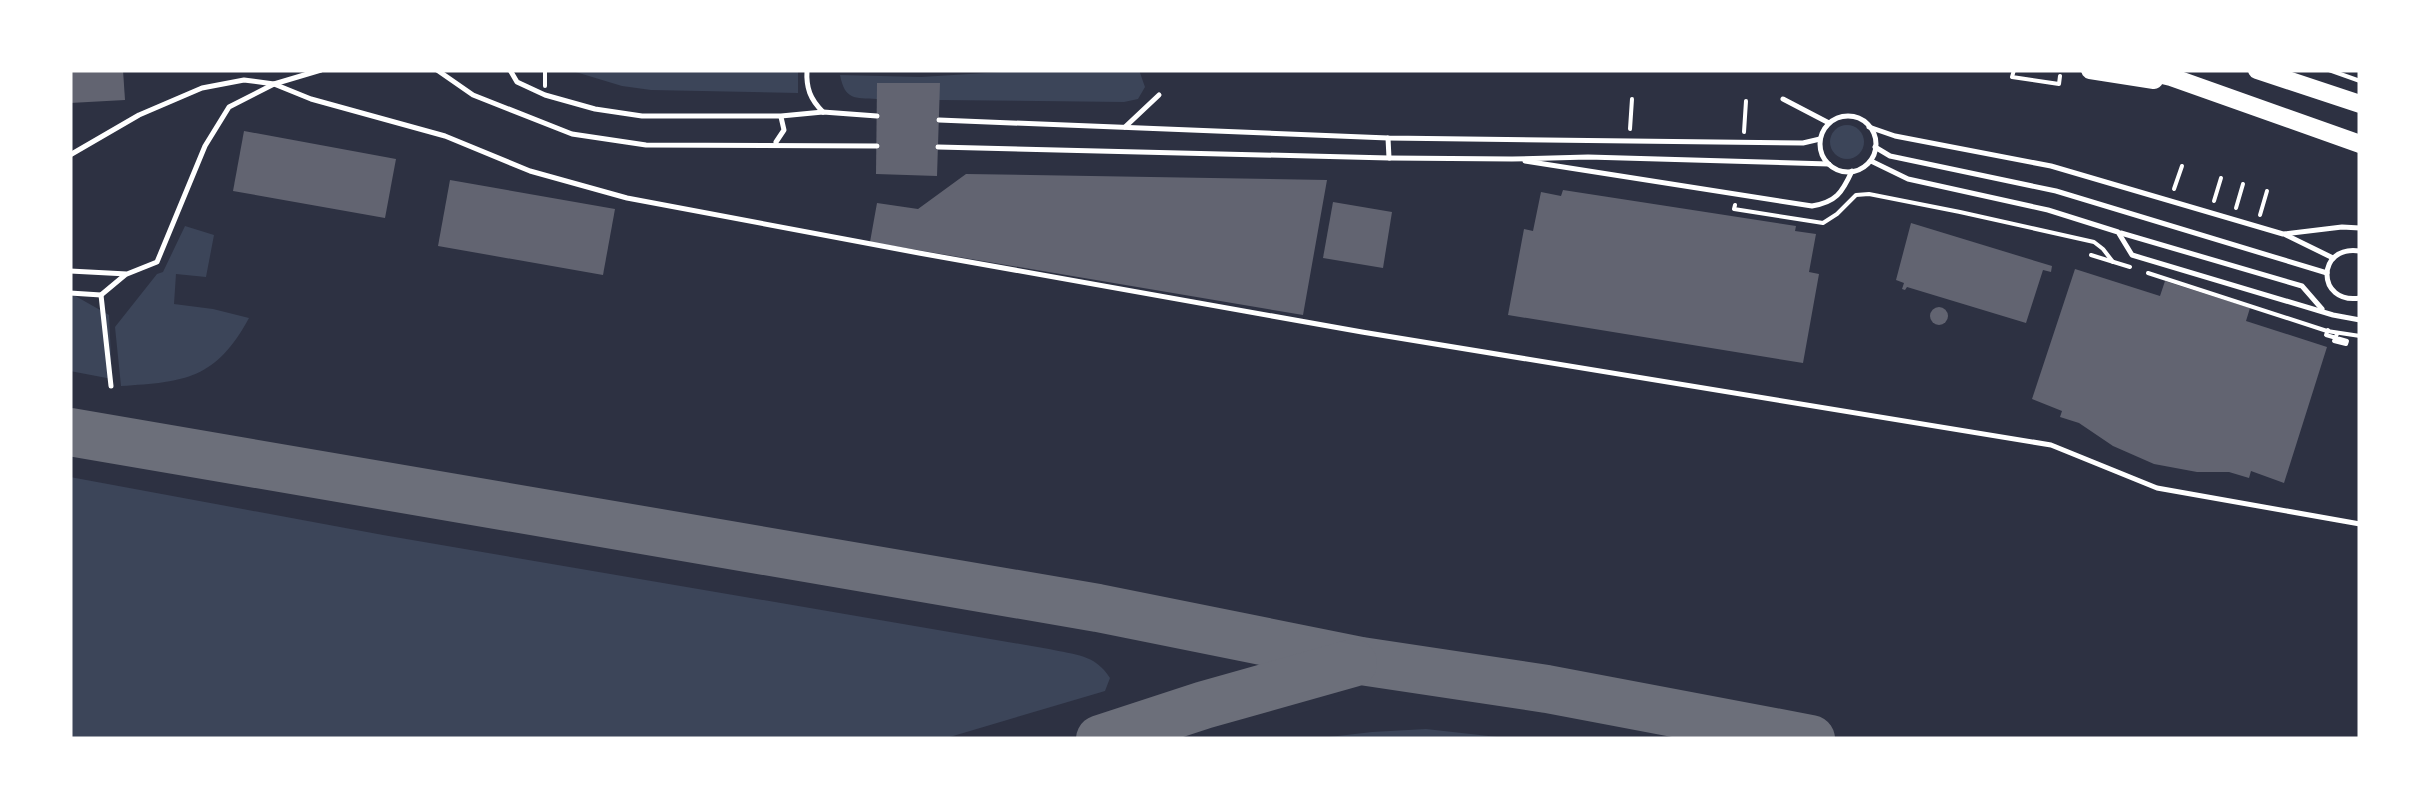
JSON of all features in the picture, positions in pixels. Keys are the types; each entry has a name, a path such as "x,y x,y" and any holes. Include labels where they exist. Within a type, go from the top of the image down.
{"highway":[{"path":"2090,70 2148,79 2296,122"},
{"path":"2141,70 2360,144"},
{"path":"2257,70 2360,104"}],"lane":[{"path":"70,293 101,294 127,274 157,262 205,146 229,106 274,84 321,70"},
{"path":"437,70 474,95 572,134 646,144 876,146"},
{"path":"510,70 518,82 545,96 595,110 642,116 781,116 823,112 877,116"},
{"path":"807,70 812,102 823,112"},
{"path":"70,155 139,115 202,88 244,80 274,84 445,136 530,172 628,198 1362,332 2051,446 2157,488 2360,524"},
{"path":"1125,126 1160,95"},
{"path":"1783,99 1829,123"},
{"path":"773,144 784,130 781,116"},
{"path":"1869,127 1875,148 1871,160 1852,172 1842,172 1829,164 1820,148 1820,138 1837,118 1854,117 1895,136 2051,166 2283,234 2333,258"},
{"path":"939,120 1388,138 1784,143 1820,138"},
{"path":"1388,138 1389,158"},
{"path":"938,147 1829,164"},
{"path":"1875,148 1890,156 2056,191 2327,274"},
{"path":"1512,159 1812,206 1836,198 1852,172"},
{"path":"1871,160 1908,180 2048,210 2302,286 2324,311"},
{"path":"2283,234 2360,228"},
{"path":"2118,232 2132,255 2360,320"},
{"path":"2360,251 2347,250 2333,258 2327,274 2337,295 2360,298"},
{"path":"70,272 127,274"},
{"path":"101,294 111,386"}],"path":[{"path":"2014,70 2012,77 2058,84 2060,76"},
{"path":"2329,70 2360,81"},
{"path":"2174,188 2182,166"},
{"path":"2214,201 2221,178"},
{"path":"2236,208 2243,184"},
{"path":"2260,216 2268,191"},
{"path":"1734,210 1822,223 1856,195 1869,194 2094,242 2113,262"},
{"path":"2091,255 2131,268"},
{"path":"2149,274 2327,331 2360,336"}],"shaded area":[{"path":"569,70 798,70 798,93 651,90"},
{"path":"1033,70 1139,70 1145,87 1138,99 1124,102 939,100 939,83 878,83 877,99 869,99 848,93 840,75 921,77"},
{"path":"1847,125 1859,130 1864,142 1859,154 1847,159 1835,154 1830,142 1835,130"},
{"path":"185,226 214,235 206,277 176,274 174,304 249,318 224,354 197,373 181,379 121,386 115,327 157,274 163,272"},
{"path":"70,293 109,315 112,379 70,371"},
{"path":"70,477 1076,654 1098,664 1110,678 1105,691 943,739 70,739"},
{"path":"1426,729 1515,739 1312,739 1372,732"}],"building":[{"path":"70,70 123,70 125,100 70,103"},
{"path":"877,83 940,83 937,176 876,174"},
{"path":"244,131 396,159 385,218 233,191"},
{"path":"966,174 1327,180 1303,315 870,242 877,203 918,209"},
{"path":"450,180 615,209 603,275 438,246"},
{"path":"1563,190 1796,226 1795,231 1816,234 1809,272 1819,274 1803,363 1508,315 1524,229 1533,231 1541,192 1561,196"},
{"path":"1333,202 1392,212 1383,268 1323,258"},
{"path":"1911,223 2052,266 2051,272 2043,270 2026,323 1907,287 1902,289 1904,283 1896,280"},
{"path":"2075,269 2160,296 2165,281 2250,308 2246,321 2327,347 2284,483 2251,471 2249,478 2229,472 2197,472 2154,464 2113,446 2079,423 2060,417 2062,411 2032,399"},
{"path":"1939,307 1948,316 1939,325 1930,316"}],"taxiway":[{"path":"70,432 1098,608 1361,661 1547,689 1811,739"},
{"path":"1100,739 1353,663"}]}
